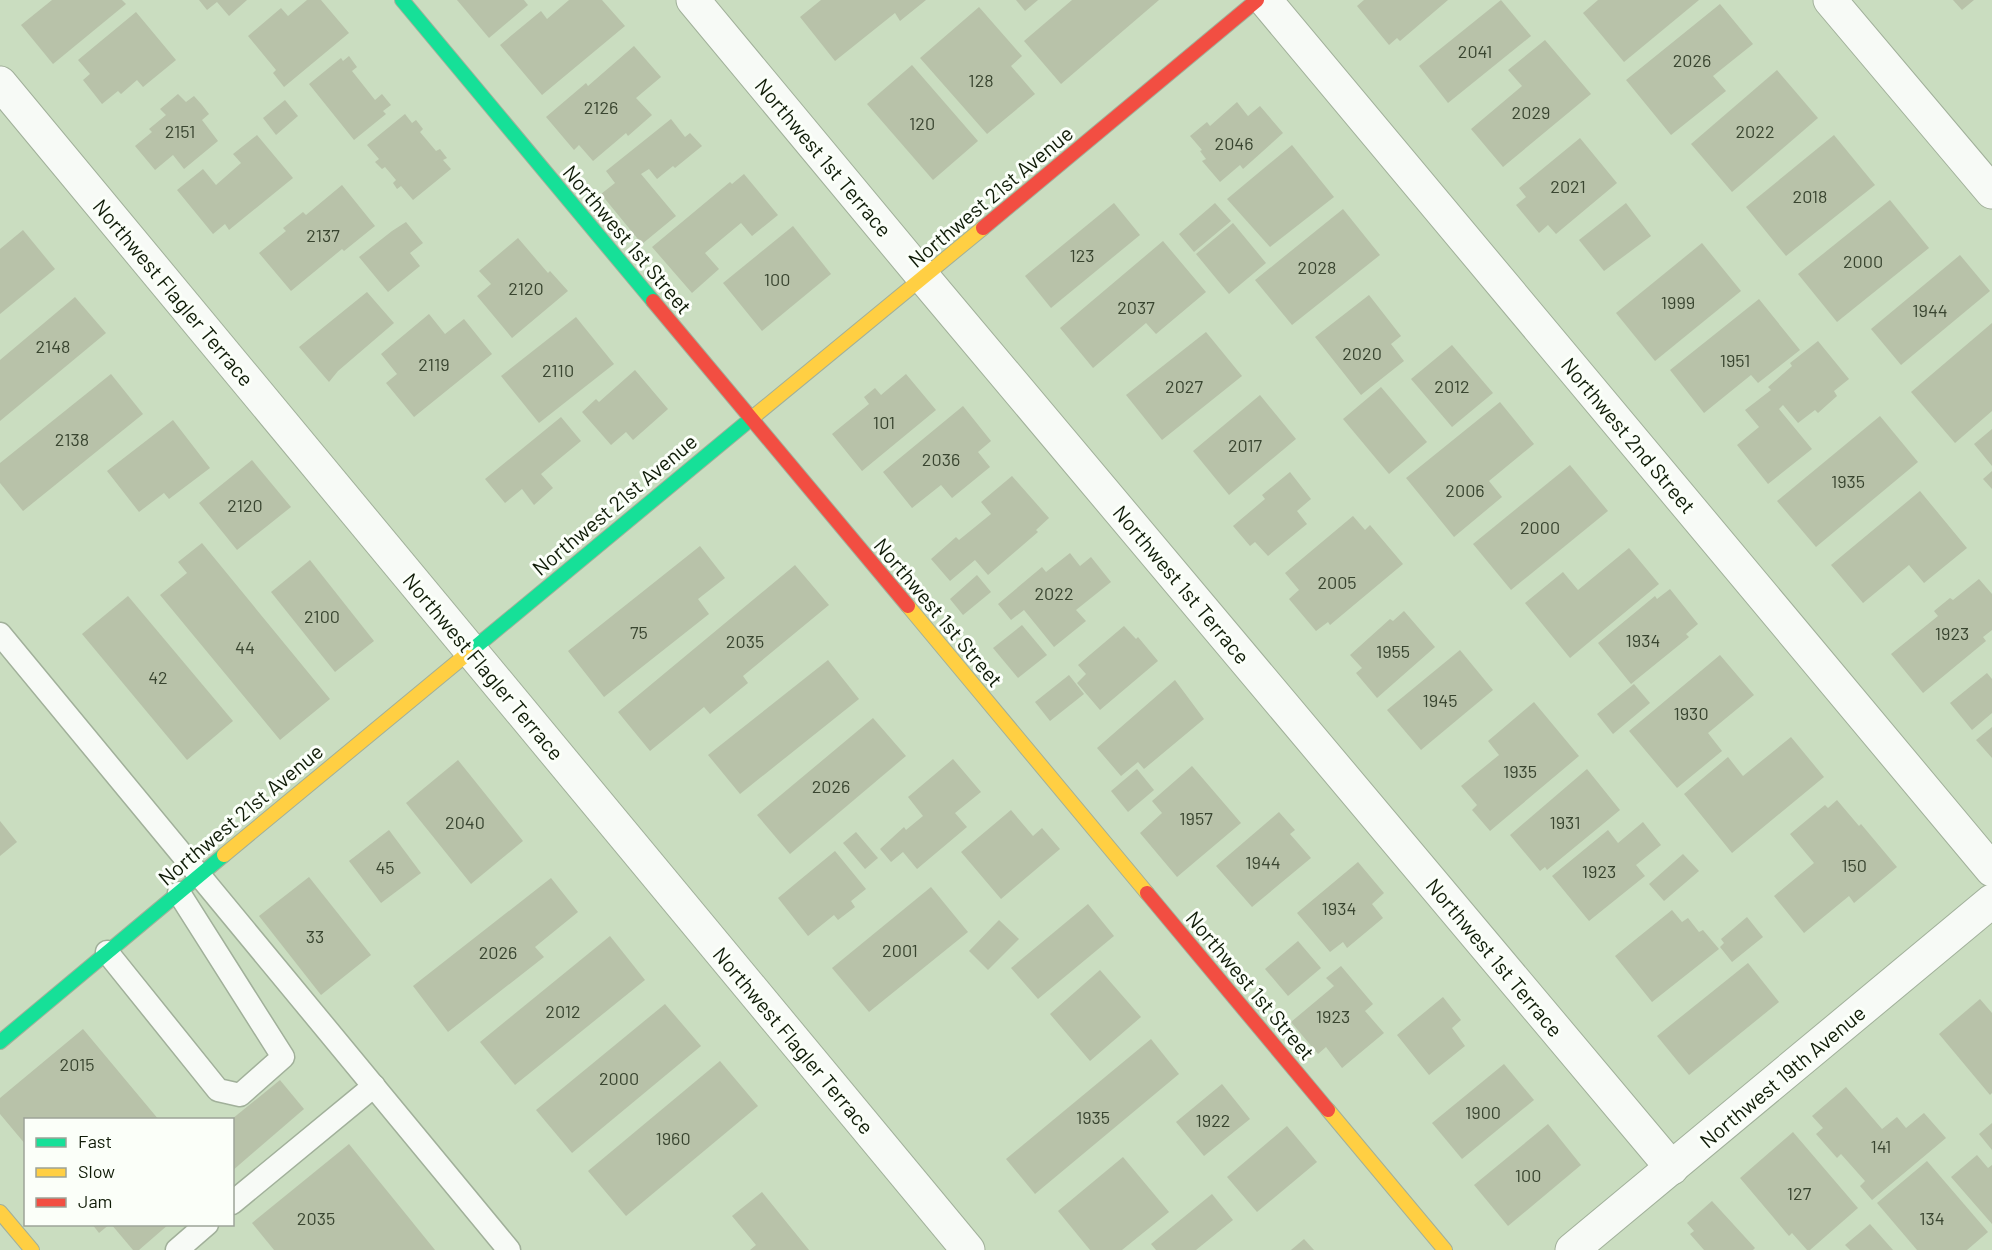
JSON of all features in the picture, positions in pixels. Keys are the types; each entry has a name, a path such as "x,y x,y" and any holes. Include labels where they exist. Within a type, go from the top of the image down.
{"street":[{"name":"Northwest 1st Street","path":"402,0 1445,1250"},
{"name":"Northwest 1st Terrace","path":"693,0 1672,1168"},
{"name":"Northwest 21st Avenue","path":"0,1042 1257,0"},
{"name":"Northwest 2nd Street","path":"1265,0 1992,870"},
{"path":"1830,0 1992,192"},
{"name":"Northwest Flagler Terrace","path":"0,82 968,1250"},
{"name":"Northwest 19th Avenue","path":"1572,1250 1992,901"},
{"path":"0,1212 32,1250"}],"lane":[{"path":"0,634 509,1250"},
{"path":"107,952 218,1090 240,1095 283,1057 179,893"},
{"path":"234,1201 374,1086"},
{"path":"177,1250 205,1226"}],"building":[{"path":"52,0 122,0 126,4 53,64 21,25"},
{"path":"199,0 247,0 229,16 217,2 207,10"},
{"path":"307,0 321,0 349,33 284,87 273,73 276,70 248,36 281,8 288,16"},
{"path":"457,0 524,0 528,5 489,38"},
{"path":"569,0 602,0 625,26 542,95 500,45 541,11 547,19"},
{"path":"821,0 926,0 900,21 895,13 835,61 800,17"},
{"path":"1016,0 1038,0 1025,11"},
{"path":"1072,0 1159,0 1061,84 1024,41"},
{"path":"1364,0 1448,0 1400,41 1397,38 1389,45 1357,6"},
{"path":"1501,0 1531,36 1448,103 1419,66"},
{"path":"1598,0 1699,0 1624,62 1583,13"},
{"path":"1953,0 1974,0 1962,10"},
{"path":"1720,4 1753,44 1713,76 1726,91 1671,135 1626,80"},
{"path":"979,7 1022,56 1011,66 1035,94 987,134 920,58"},
{"path":"136,12 176,60 143,87 137,80 121,94 118,91 102,104 83,80 90,74 78,60"},
{"path":"1545,40 1591,94 1503,167 1471,129 1522,86 1508,70"},
{"path":"634,46 661,77 636,98 652,115 628,136 626,133 593,161 579,145 574,150 546,117 586,83 588,86"},
{"path":"349,56 357,67 352,71 375,100 382,94 391,105 383,111 386,114 354,140 309,84 341,58 343,61"},
{"path":"912,65 978,141 933,180 867,104"},
{"path":"1777,70 1818,118 1732,192 1691,144"},
{"path":"178,94 186,102 194,96 202,105 209,114 202,120 218,141 184,169 173,155 155,170 135,146 152,132 149,129 166,115 160,109"},
{"path":"285,100 298,116 276,135 263,118"},
{"path":"1237,102 1248,116 1260,106 1283,133 1243,169 1240,165 1220,182 1202,161 1206,159 1200,151 1202,150 1190,136 1207,122 1210,126"},
{"path":"405,114 412,123 416,120 423,129 420,132 436,151 440,149 447,158 443,160 451,169 413,200 401,186 397,189 393,183 396,180 385,167 382,169 375,162 379,159 367,145"},
{"path":"671,119 685,137 690,133 702,146 657,179 649,169 641,174 676,216 642,244 601,194 615,183 606,171"},
{"path":"257,135 293,178 229,230 225,224 213,234 177,190 203,169 216,185 241,163 233,154"},
{"path":"1834,135 1875,185 1786,256 1746,207"},
{"path":"1580,138 1617,183 1556,234 1548,225 1539,233 1516,205 1526,197 1519,188"},
{"path":"1292,145 1334,197 1270,247 1227,199"},
{"path":"744,174 778,215 752,236 741,223 705,253 719,269 692,293 652,247 730,182 732,184"},
{"path":"342,185 375,226 344,251 342,249 291,291 259,253 286,231 283,228 303,212 306,215"},
{"path":"1890,200 1929,248 1837,322 1798,274"},
{"path":"1114,203 1140,235 1051,308 1025,276"},
{"path":"1215,203 1231,221 1194,252 1179,234"},
{"path":"1626,203 1651,236 1604,271 1579,240"},
{"path":"1343,209 1380,255 1292,325 1255,280"},
{"path":"406,222 423,243 410,253 420,266 388,292 359,257"},
{"path":"1233,223 1266,263 1229,294 1196,254"},
{"path":"793,226 831,274 762,331 723,283"},
{"path":"23,230 55,269 0,314 0,249"},
{"path":"518,238 548,273 550,271 568,291 512,338 477,296 491,284 479,271"},
{"path":"1163,241 1206,292 1156,334 1146,323 1093,368 1060,328"},
{"path":"1702,243 1741,291 1655,361 1616,313"},
{"path":"1960,255 1990,291 1901,365 1871,329"},
{"path":"367,292 394,323 338,371 329,382 299,347"},
{"path":"1369,295 1401,336 1391,344 1404,361 1361,395 1315,337"},
{"path":"75,297 106,333 0,421 0,360"},
{"path":"1759,299 1800,350 1758,383 1751,375 1704,413 1670,370"},
{"path":"429,314 445,334 464,319 492,354 414,417 386,383 397,374 381,354"},
{"path":"576,317 614,364 539,423 501,376"},
{"path":"1992,323 1992,411 1955,443 1911,392"},
{"path":"1206,332 1242,376 1162,440 1126,395"},
{"path":"1818,341 1849,379 1834,391 1837,396 1818,413 1815,410 1798,423 1783,405 1779,409 1812,449 1768,484 1737,445 1759,427 1745,410 1771,390 1768,387 1792,366 1790,363"},
{"path":"1452,345 1493,393 1452,427 1411,379"},
{"path":"635,370 668,409 633,440 626,432 611,445 582,412 596,399 599,402"},
{"path":"111,374 143,414 23,511 0,483 0,463"},
{"path":"906,374 936,410 862,471 832,434 869,404 864,397 875,388 881,395"},
{"path":"1381,387 1427,442 1389,474 1343,419"},
{"path":"1260,395 1296,439 1229,495 1193,451"},
{"path":"1500,402 1534,444 1489,481 1502,497 1454,537 1406,478"},
{"path":"963,406 991,441 978,452 990,467 952,498 941,485 912,508 883,472"},
{"path":"1880,416 1918,462 1816,547 1777,501"},
{"path":"561,417 581,441 541,474 553,488 534,505 522,489 505,503 485,479"},
{"path":"173,420 210,468 169,499 164,493 139,512 107,471"},
{"path":"1992,429 1992,466 1974,444"},
{"path":"252,460 291,507 237,550 199,503"},
{"path":"1570,465 1608,511 1511,590 1473,544"},
{"path":"1992,471 1992,489 1983,479"},
{"path":"1290,472 1311,499 1297,511 1307,524 1268,556 1255,542 1250,546 1233,526 1265,499 1262,495"},
{"path":"1012,476 1049,518 1036,530 1038,532 988,575 975,560 950,581 931,559 956,537 959,540 991,514 981,502"},
{"path":"1920,491 1967,548 1924,583 1909,565 1863,603 1831,565"},
{"path":"1353,516 1365,530 1370,525 1403,564 1330,625 1328,622 1316,631 1289,599 1299,590 1285,573"},
{"path":"202,543 330,699 280,740 160,595 187,573 178,562"},
{"path":"700,546 725,578 698,599 709,614 604,697 568,651"},
{"path":"1629,548 1659,584 1570,658 1525,603 1563,572 1578,590"},
{"path":"1070,553 1080,566 1091,557 1111,582 1076,610 1086,621 1054,647 1024,610 1011,620 998,604 1042,567 1046,572"},
{"path":"310,560 374,641 335,672 271,592"},
{"path":"795,565 829,605 743,676 748,683 710,714 704,707 650,751 618,712"},
{"path":"977,575 991,592 963,615 950,599"},
{"path":"1979,579 1992,594 1992,630 1983,637 1986,641 1923,693 1891,654 1938,616 1934,611 1950,598 1953,600"},
{"path":"1670,589 1698,624 1686,634 1689,637 1631,684 1598,643 1655,596 1657,599"},
{"path":"128,596 233,721 187,760 82,634"},
{"path":"1404,611 1435,647 1377,698 1356,673 1362,668 1350,655 1390,619 1393,621"},
{"path":"1022,625 1047,655 1018,678 993,648"},
{"path":"1124,626 1136,639 1138,637 1158,661 1100,710 1077,683 1086,674 1078,665"},
{"path":"1460,650 1493,690 1421,750 1387,710"},
{"path":"1720,655 1754,695 1708,733 1722,751 1677,788 1629,731"},
{"path":"828,660 859,699 740,794 708,755"},
{"path":"1987,673 1992,679 1992,713 1972,730 1950,703"},
{"path":"1069,675 1084,694 1050,721 1035,702"},
{"path":"1175,680 1204,719 1144,769 1138,762 1121,776 1097,748"},
{"path":"1634,684 1650,703 1613,734 1597,714"},
{"path":"1534,702 1579,756 1490,831 1472,810 1477,805 1461,786 1499,755 1488,741"},
{"path":"873,718 906,756 790,854 757,815"},
{"path":"1992,727 1992,758 1976,740"},
{"path":"1791,737 1824,777 1732,853 1684,794 1728,757 1743,776"},
{"path":"953,759 981,792 955,813 967,827 917,869 903,852 891,862 880,849 904,827 906,830 923,816 908,797"},
{"path":"458,760 523,841 471,884 406,803"},
{"path":"1192,766 1241,823 1177,877 1140,833 1162,813 1152,801"},
{"path":"1137,769 1154,790 1128,812 1111,791"},
{"path":"1587,769 1620,810 1547,870 1545,867 1540,871 1510,835"},
{"path":"1837,800 1859,826 1861,824 1897,867 1854,903 1849,896 1804,933 1774,896 1814,863 1790,834 1825,805 1828,808"},
{"path":"1011,810 1033,836 1042,828 1060,849 1001,899 961,852"},
{"path":"1279,812 1295,830 1290,834 1311,858 1252,907 1216,866"},
{"path":"0,821 17,842 0,856"},
{"path":"1643,822 1661,845 1636,865 1645,876 1589,921 1552,876 1608,830 1618,843"},
{"path":"389,830 421,873 381,903 349,861"},
{"path":"856,832 878,858 865,869 843,843"},
{"path":"835,851 866,889 851,901 855,907 838,920 834,915 808,936 778,898"},
{"path":"1683,854 1699,871 1664,901 1649,884"},
{"path":"1358,862 1384,893 1372,904 1383,918 1347,948 1343,942 1330,952 1297,913"},
{"path":"309,877 371,955 321,995 259,916"},
{"path":"551,878 578,912 535,947 544,957 448,1032 413,986"},
{"path":"931,887 968,932 869,1012 832,968"},
{"path":"1088,904 1114,936 1038,999 1011,968"},
{"path":"1672,910 1682,922 1688,918 1699,932 1703,930 1719,949 1652,1002 1615,956"},
{"path":"1747,917 1763,937 1732,962 1720,947 1724,943 1721,939"},
{"path":"999,920 1019,939 988,970 969,951"},
{"path":"610,936 645,980 515,1085 480,1042"},
{"path":"1298,941 1321,968 1288,996 1265,969"},
{"path":"1748,963 1779,1002 1689,1075 1657,1036"},
{"path":"1341,966 1373,1004 1365,1011 1384,1033 1342,1068 1326,1047 1318,1054 1291,1022 1334,986 1326,978"},
{"path":"1100,970 1141,1017 1090,1061 1050,1014"},
{"path":"1443,997 1461,1020 1452,1028 1465,1046 1429,1075 1397,1035"},
{"path":"1980,999 1992,1013 1992,1093 1990,1095 1939,1034"},
{"path":"665,1004 701,1046 572,1153 536,1110"},
{"path":"83,1029 157,1118 24,1118 24,1143 0,1114 0,1098"},
{"path":"1151,1039 1179,1074 1035,1194 1006,1159"},
{"path":"720,1061 758,1106 626,1216 588,1171"},
{"path":"1504,1064 1534,1100 1462,1159 1432,1123"},
{"path":"280,1080 304,1109 234,1169 233,1118"},
{"path":"1222,1084 1250,1119 1204,1156 1176,1122"},
{"path":"1846,1087 1882,1129 1897,1117 1906,1128 1924,1113 1946,1138 1872,1200 1860,1186 1865,1181 1841,1154 1837,1158 1816,1134 1823,1128 1812,1116"},
{"path":"1992,1123 1992,1150 1979,1134"},
{"path":"1548,1124 1581,1165 1508,1226 1474,1185"},
{"path":"1287,1126 1317,1162 1257,1212 1227,1177"},
{"path":"1793,1132 1858,1208 1810,1250 1807,1250 1792,1233 1789,1236 1740,1178"},
{"path":"349,1144 435,1250 274,1250 252,1223"},
{"path":"1977,1155 1988,1168 1992,1165 1992,1224 1951,1177"},
{"path":"1123,1157 1169,1212 1122,1250 1090,1250 1058,1211"},
{"path":"1927,1161 1988,1232 1967,1250 1917,1250 1877,1203"},
{"path":"762,1192 809,1250 750,1250 756,1245 732,1216"},
{"path":"1212,1194 1233,1220 1196,1250 1156,1250 1151,1244"},
{"path":"1712,1201 1755,1248 1753,1250 1704,1250 1690,1234 1694,1231 1687,1223"},
{"path":"1870,1224 1893,1250 1850,1250 1845,1245"},
{"path":"94,1226 108,1226 99,1233"},
{"path":"113,1226 167,1226 139,1250 133,1250"},
{"path":"1304,1239 1314,1250 1291,1250"}],"traffic: fast":[{"path":"402,0 653,301"},
{"path":"467,654 752,418"},
{"path":"0,1042 224,855"}],"traffic: slow":[{"path":"752,418 983,228"},
{"path":"908,606 1147,893"},
{"path":"224,855 467,654"},
{"path":"1328,1110 1445,1250"},
{"path":"0,1212 32,1250"}],"traffic: jam":[{"path":"983,228 1257,0"},
{"path":"653,301 908,606"},
{"path":"1147,893 1328,1110"}]}
